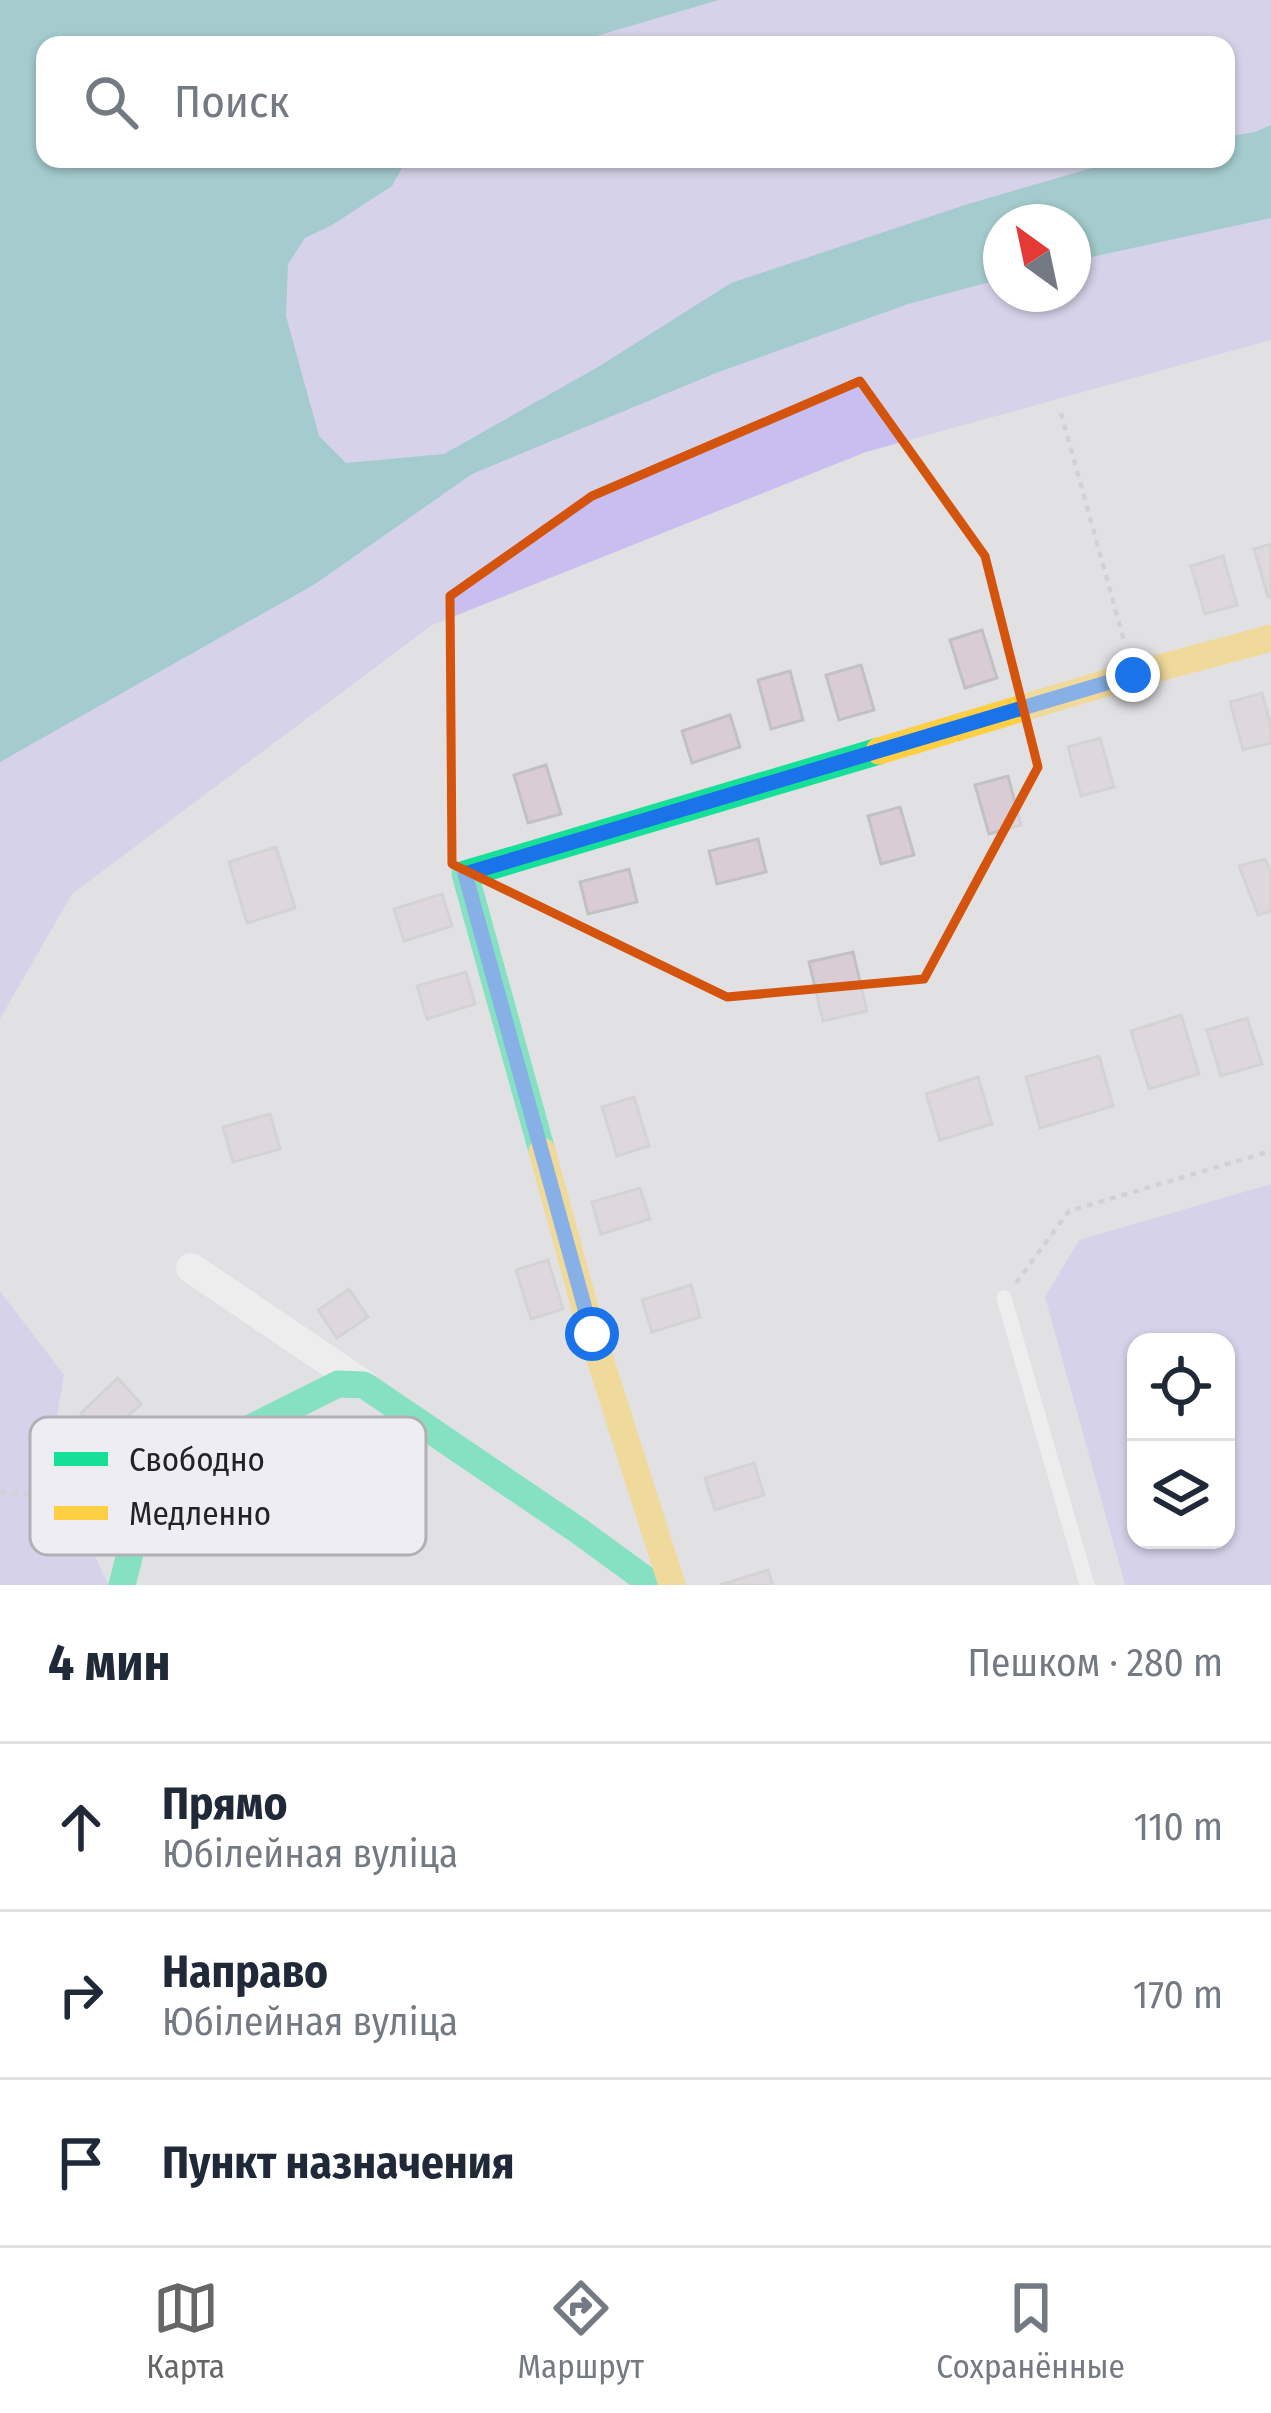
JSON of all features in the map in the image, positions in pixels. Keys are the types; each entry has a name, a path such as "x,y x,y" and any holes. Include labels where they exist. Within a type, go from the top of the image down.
{"street":[{"path":"672,1585 592,1334 465,874 1271,638"},
{"path":"191,1268 411,1417"},
{"path":"272,1417 338,1384 364,1385"},
{"path":"426,1427 653,1585"},
{"path":"122,1585 130,1555"}],"lane":[{"path":"1004,1298 1088,1585"}],"path":[{"path":"1061,413 1133,675"},
{"path":"1004,1298 1069,1210 1271,1151"},
{"path":"0,1492 30,1494"}],"highlighted area":[{"path":"860,381 985,556 1038,767 924,979 727,997 452,864 450,596 592,496"}],"shaded area":[{"path":"719,0 1271,0 1271,340 866,452 432,625 72,894 0,1019 0,168 1235,168 1235,36 597,36"},
{"path":"1271,1184 1271,1585 1125,1585 1045,1297 1079,1240"},
{"path":"0,1291 64,1375 57,1417 30,1417 30,1555 94,1555 109,1585 0,1585"}],"water":[{"path":"0,0 719,0 597,36 36,36 36,168 402,168 392,186 305,238 288,264 286,316 319,436 346,463 444,454 598,367 731,283 1092,168 1235,168 1235,135 1271,125 1271,218 1091,257 1091,204 983,204 983,284 908,304 716,373 472,474 315,584 0,762"}],"building":[{"path":"1271,544 1271,597 1268,597 1254,549"},
{"path":"1223,556 1237,605 1205,614 1191,566"},
{"path":"982,630 997,678 965,688 950,640"},
{"path":"861,665 874,710 839,720 826,675"},
{"path":"790,671 803,720 771,729 758,680"},
{"path":"1262,693 1271,743 1243,750 1230,702"},
{"path":"730,715 740,747 692,763 682,731"},
{"path":"1100,738 1114,787 1081,796 1068,747"},
{"path":"546,765 561,814 528,823 514,775"},
{"path":"1008,776 1021,825 989,834 975,785"},
{"path":"900,807 914,855 881,864 868,816"},
{"path":"758,839 766,872 717,884 709,851"},
{"path":"276,847 295,908 247,923 229,862"},
{"path":"1265,859 1271,873 1271,911 1258,915 1239,866"},
{"path":"629,869 637,902 588,914 580,882"},
{"path":"442,894 452,926 404,941 394,909"},
{"path":"853,952 867,1011 823,1021 809,962"},
{"path":"466,972 475,1004 427,1019 417,986"},
{"path":"1181,1015 1199,1074 1149,1089 1131,1031"},
{"path":"1247,1018 1262,1064 1221,1076 1207,1030"},
{"path":"1099,1056 1113,1106 1040,1128 1026,1077"},
{"path":"978,1077 992,1124 940,1140 926,1094"},
{"path":"634,1097 649,1146 617,1156 602,1107"},
{"path":"270,1114 280,1149 233,1162 223,1127"},
{"path":"640,1188 650,1219 601,1234 592,1202"},
{"path":"548,1260 563,1309 531,1319 516,1270"},
{"path":"691,1285 700,1317 652,1332 642,1300"},
{"path":"349,1289 368,1317 337,1338 318,1310"},
{"path":"118,1378 141,1404 127,1417 85,1417 81,1413"},
{"path":"754,1463 764,1495 715,1510 705,1478"},
{"path":"768,1570 773,1585 720,1585"}],"traffic: fast":[{"path":"542,1151 465,874 879,751"},
{"path":"272,1417 338,1384 364,1385 411,1417"},
{"path":"426,1427 653,1585"},
{"path":"122,1585 130,1555"}],"traffic: slow":[{"path":"879,751 1271,638"},
{"path":"542,1151 592,1334 672,1585"}],"route":[{"path":"592,1334 465,874 1133,675"}]}
